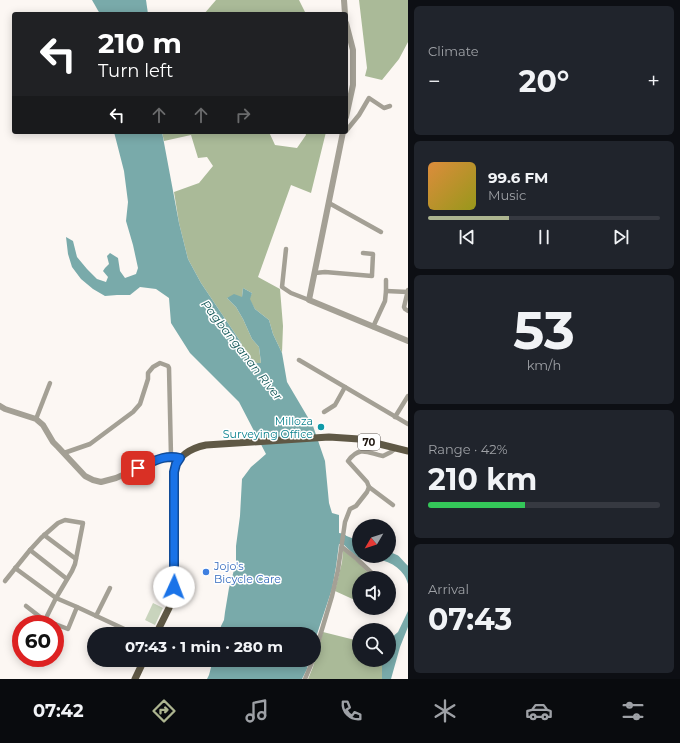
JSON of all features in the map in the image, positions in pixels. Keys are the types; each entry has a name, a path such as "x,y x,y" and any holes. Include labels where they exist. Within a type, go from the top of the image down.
{"main road":[{"name":"70","path":"180,458 189,451 198,447 217,444 329,437 359,439 408,451"},
{"path":"160,627 169,608 173,595 174,472 176,464 180,458"},
{"path":"135,679 141,667"}],"street":[{"path":"344,0 345,12"},
{"path":"348,31 353,50 353,85 348,108"},
{"path":"348,128 359,115 369,98 384,108 390,106"},
{"path":"309,300 328,203 344,134"},
{"path":"328,203 381,232"},
{"path":"286,249 282,287 290,293 408,341"},
{"path":"315,273 325,272 372,276 373,254 362,253"},
{"path":"373,327 385,301 386,280"},
{"path":"386,291 408,291 404,307 408,311"},
{"path":"299,360 408,424"},
{"path":"64,453 90,444 133,412 140,404 148,379 148,373 153,367 160,363 168,366 169,368 171,456"},
{"path":"36,419 50,382"},
{"path":"324,412 334,405 345,387"},
{"path":"395,416 408,396"},
{"path":"0,406 36,419 43,425 53,442 85,476 93,480 101,482 116,478 161,458 171,456 180,458"},
{"path":"393,505 369,487 367,482 348,462 352,456 358,453 366,451 384,456 396,448"},
{"path":"321,633 338,570 345,522 350,508 356,506 369,487"},
{"path":"4,581 30,550 58,523 65,520 83,523 76,559 72,571 47,615"},
{"path":"44,535 76,559"},
{"path":"341,545 370,571"},
{"path":"30,550 68,579"},
{"path":"15,568 56,598 119,627"},
{"path":"96,616 110,588"},
{"path":"26,606 36,615"},
{"path":"64,628 68,630 77,607"},
{"path":"305,679 310,667"}],"green space":[{"path":"216,0 299,0 305,12 206,12"},
{"path":"359,0 408,0 408,42 399,59 382,80 365,76 367,68"},
{"path":"162,134 270,134 275,145 297,148 306,134 326,134 311,193 291,185 258,277 280,289 283,326 282,353 273,334 269,320 255,309 249,299 252,293 243,288 242,297 227,298 236,307 252,339 259,347 261,364 255,363 244,350 240,341 201,283 188,259 179,223 174,192 199,183 213,166 207,157 198,158 191,135 164,141"},
{"path":"343,550 352,557 352,563 359,563 366,571 352,571 352,599 335,591 342,562"},
{"path":"153,603 163,608 155,625 145,620"},
{"path":"323,632 352,639 352,667 382,667 382,679 308,679 313,667 321,667 321,639"}],"water":[{"path":"92,0 146,0 148,12 99,12"},
{"name":"Pagbanganan River","path":"115,134 162,134 179,223 188,259 201,283 240,341 244,350 255,363 261,363 259,347 252,339 236,307 227,298 234,294 242,297 243,288 252,293 250,299 255,309 269,320 273,334 282,353 287,382 313,426 325,461 329,503 332,513 339,515 339,533 345,535 352,543 352,552 343,544 339,544 332,589 319,627 221,627 224,620 229,588 236,563 236,546 240,516 242,479 251,467 266,454 239,402 190,353 171,323 169,298 156,289 140,287 130,295 105,296 93,289 81,279 72,267 68,254 66,237 73,241 77,257 97,279 106,282 108,277 103,271 109,264 107,256 110,253 118,258 120,271 125,278 136,274 138,268 126,221 128,202 124,171"},
{"path":"396,559 408,566 408,584 404,575 390,563 396,563"},
{"path":"408,611 408,627 396,661 396,634"},
{"path":"211,667 307,667 302,679 207,679"},
{"path":"382,667 394,667 391,679 382,679"}],"waterway":[{"path":"343,539 352,542"},
{"path":"396,559 408,572"}],"place":[{"name":"Milloza Surveying Office","path":"321,427"},
{"name":"Jojo's Bicycle Care","path":"206,572"}],"route":[{"path":"138,468 161,458 171,456 180,458 174,468 174,587"}]}
